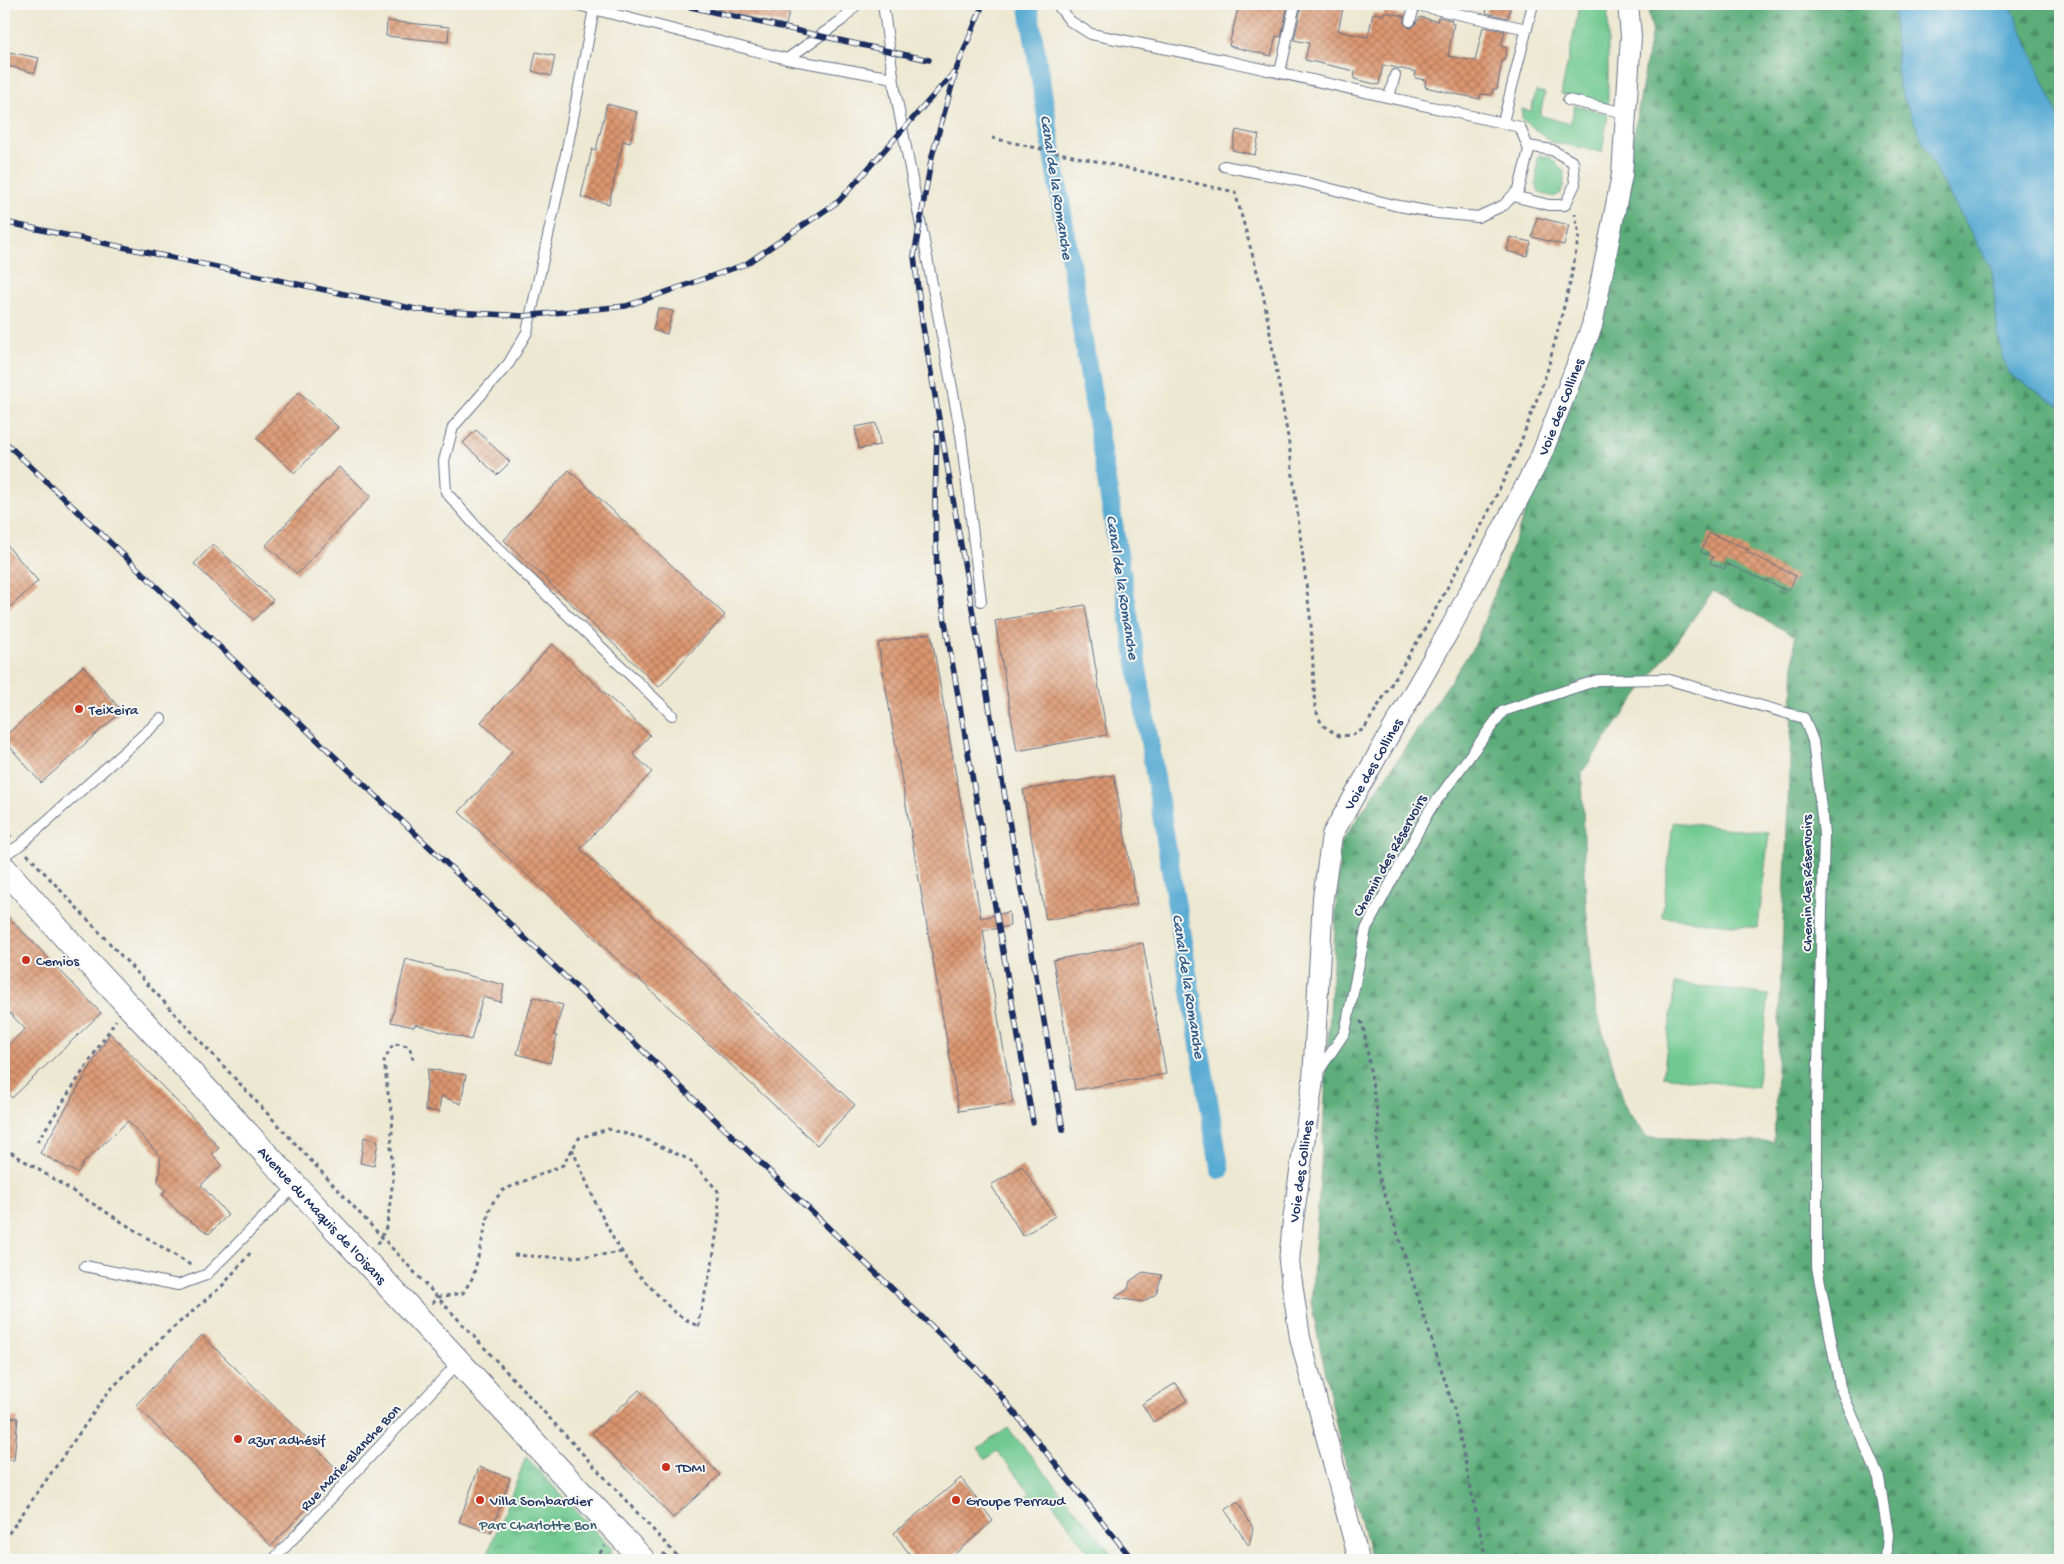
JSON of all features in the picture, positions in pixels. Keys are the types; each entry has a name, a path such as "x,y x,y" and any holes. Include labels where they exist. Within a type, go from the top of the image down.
{"street":[{"name":"Voie des Collines","path":"1359,1560 1300,1338 1289,1262 1293,1220 1313,1080 1323,898 1332,835 1451,626 1541,456 1592,326 1622,176 1631,36 1628,4"},
{"name":"Avenue du Maquis de l'Oisans","path":"4,868 62,934 417,1317 454,1368 642,1560"}],"lane":[{"path":"574,4 787,59 893,78"},
{"path":"787,59 842,20 857,4"},
{"path":"883,4 893,78 961,435 981,602"},
{"path":"1057,4 1070,21 1091,34 1280,72 1520,127 1529,150 1518,190 1504,204 1478,217 1437,213 1394,205 1224,166"},
{"path":"1280,72 1295,4"},
{"path":"1410,21 1414,4 1527,29"},
{"path":"1503,122 1534,4"},
{"path":"590,7 566,154 527,332 509,363 453,427 444,461 446,492 480,532 672,715"},
{"path":"1389,97 1395,75"},
{"path":"1568,100 1626,113"},
{"path":"1513,196 1549,205 1566,205 1575,184 1573,162 1552,150 1528,146"},
{"name":"Chemin des Réservoirs","path":"1313,1080 1345,1032 1366,929 1429,811 1503,712 1598,680 1666,680 1804,718 1813,741 1824,834 1817,1103 1817,1267 1840,1387 1879,1478 1888,1534 1886,1560"},
{"path":"4,855 20,845 161,719"},
{"path":"84,1266 178,1285 206,1275 296,1185"},
{"name":"Rue Marie-Blanche Bon","path":"273,1560 454,1368"}],"path":[{"path":"992,138 1235,192 1263,293 1289,443 1311,624 1315,708 1322,725 1340,736 1353,735 1364,729 1423,632 1486,516 1517,452 1547,372 1570,283 1579,235 1575,214 1568,200"},
{"path":"4,829 383,1236 680,1560"},
{"path":"1350,1006 1363,1024 1377,1109 1377,1170 1454,1409 1486,1560"},
{"path":"37,1142 96,1049 120,1016"},
{"path":"364,1260 383,1236 388,1225 393,1180 391,1146 393,1117 384,1061 392,1044 409,1046 414,1062"},
{"path":"417,1317 439,1297 463,1293 473,1277 491,1205 503,1190 563,1165 572,1149 579,1138 608,1129 642,1138 690,1160 718,1191 719,1216 712,1265 699,1318 699,1327 675,1313 635,1271 622,1252 597,1206 572,1149"},
{"path":"4,1148 223,1285"},
{"path":"4,1540 109,1391 167,1332 223,1285 253,1249"},
{"path":"514,1255 550,1258 591,1257 622,1252"},
{"path":"595,1560 608,1541"}],"green space":[{"path":"1580,4 1608,4 1608,105 1561,94"},
{"path":"1647,4 1894,4 1894,12 1936,171 1992,269 1998,336 2008,373 2060,406 2060,1560 1371,1560 1340,1443 1311,1303 1340,844 1475,645 1577,375 1613,256 1652,29","holes":["1713,591 1795,636 1774,1142 1647,1137 1626,1108 1596,1009 1586,907 1582,772"]},
{"path":"2010,4 2060,4 2060,120 2055,111"},
{"path":"1536,91 1545,93 1540,115 1542,116 1570,124 1575,105 1608,114 1602,152 1552,142 1522,119 1522,109 1531,111"},
{"path":"1538,155 1550,157 1564,171 1564,183 1561,193 1554,197 1539,193 1536,184"},
{"path":"1673,822 1769,833 1758,928 1662,917"},
{"path":"1675,983 1769,995 1757,1088 1663,1076"},
{"path":"1008,1428 1117,1560 1093,1560 1050,1499 1019,1503 1030,1492 997,1451 986,1459 978,1448"},
{"name":"Parc Charlotte Bon","path":"526,1457 612,1549 606,1560 485,1560"}],"water":[{"path":"1894,4 2010,4 2060,120 2060,406 2008,373 1998,336 1992,269 1936,171 1898,85"}],"building":[{"path":"718,4 791,4 786,25 718,10"},
{"path":"1239,4 1288,4 1281,37 1276,36 1271,56 1229,46"},
{"path":"1302,4 1344,4 1338,31 1368,37 1373,13 1384,15 1384,12 1404,16 1404,23 1409,28 1414,26 1420,17 1437,21 1438,17 1452,20 1451,23 1454,24 1448,56 1475,61 1483,27 1505,31 1501,46 1507,48 1504,61 1502,61 1497,89 1493,89 1492,95 1481,94 1480,99 1460,95 1425,87 1426,80 1415,78 1416,72 1383,65 1379,85 1354,79 1355,71 1305,60 1309,43 1294,40"},
{"path":"1488,4 1511,4 1508,18 1486,13"},
{"path":"387,21 449,27 448,42 386,36"},
{"path":"4,51 39,58 35,73 4,65"},
{"path":"536,52 555,56 551,76 532,71"},
{"path":"607,104 637,112 630,143 623,141 609,204 581,197 592,149 596,150"},
{"path":"1236,130 1259,135 1255,155 1232,150"},
{"path":"1537,217 1569,225 1564,245 1532,237"},
{"path":"1510,237 1531,242 1527,256 1507,251"},
{"path":"658,308 673,311 667,334 653,330"},
{"path":"299,392 338,427 295,473 256,438"},
{"path":"876,423 880,445 859,449 855,427"},
{"path":"476,430 510,462 497,475 463,443"},
{"path":"339,467 371,496 297,574 266,545"},
{"path":"569,470 725,615 659,687 504,540"},
{"path":"1709,533 1748,549 1747,552 1796,576 1788,591 1727,564 1724,569 1710,563 1713,557 1701,552"},
{"path":"4,542 38,581 4,613"},
{"path":"213,544 273,600 254,620 194,564"},
{"path":"1085,605 1107,735 1017,751 995,621"},
{"path":"931,633 981,918 1009,912 1010,926 983,931 1013,1103 959,1111 878,643"},
{"path":"552,644 650,735 633,754 652,772 580,849 855,1105 817,1145 459,812 496,773 512,751 481,722"},
{"path":"83,666 122,711 41,783 4,740 4,737"},
{"path":"1114,775 1137,904 1046,920 1023,790"},
{"name":"Cemios","path":"4,912 101,1013 12,1098 4,1089 4,1049 25,1029 4,1007"},
{"path":"1143,943 1166,1074 1075,1090 1053,960"},
{"path":"406,959 504,985 501,1002 483,997 471,1040 415,1024 414,1027 391,1022"},
{"path":"533,997 563,1005 554,1035 557,1036 550,1063 517,1054"},
{"path":"110,1033 200,1125 219,1148 212,1154 222,1165 201,1185 228,1215 209,1234 179,1213 162,1194 166,1191 158,1182 161,1157 128,1121 85,1161 77,1173 40,1153"},
{"path":"428,1069 466,1075 461,1104 441,1096 439,1112 425,1110"},
{"path":"364,1137 378,1141 374,1166 360,1163"},
{"path":"1022,1166 1055,1216 1023,1236 991,1185"},
{"path":"1143,1272 1162,1275 1156,1294 1143,1302 1115,1298 1128,1289 1130,1281"},
{"name":"azur adhésif","path":"202,1335 341,1473 271,1546 136,1405"},
{"path":"1176,1383 1187,1401 1153,1422 1142,1404"},
{"path":"639,1390 720,1475 673,1518 592,1433"},
{"path":"4,1417 18,1418 14,1460 4,1460"},
{"name":"Villa Sombardier","path":"479,1467 510,1478 491,1533 459,1522"},
{"name":"Groupe Perraud","path":"961,1478 993,1521 948,1560 914,1560 894,1533"},
{"path":"1238,1502 1253,1528 1249,1546 1225,1510"}],"waterway":[{"name":"Canal de la Romanche","path":"1028,4 1220,1170"}],"railway":[{"path":"677,4 929,60"},
{"path":"4,222 420,310 523,316 626,306 746,264 839,201 956,70 983,4"},
{"path":"955,75 932,156 914,256 922,321 1063,1130"},
{"path":"937,433 935,501 937,576 1033,1122"},
{"path":"4,441 988,1380 1133,1560"}],"place":[{"name":"Teixeira","path":"79,709"},
{"name":"Cemios","path":"26,960"},
{"name":"azur adhésif","path":"238,1439"},
{"name":"TDMI","path":"666,1467"},
{"name":"Villa Sombardier","path":"480,1500"},
{"name":"Groupe Perraud","path":"956,1500"}]}
